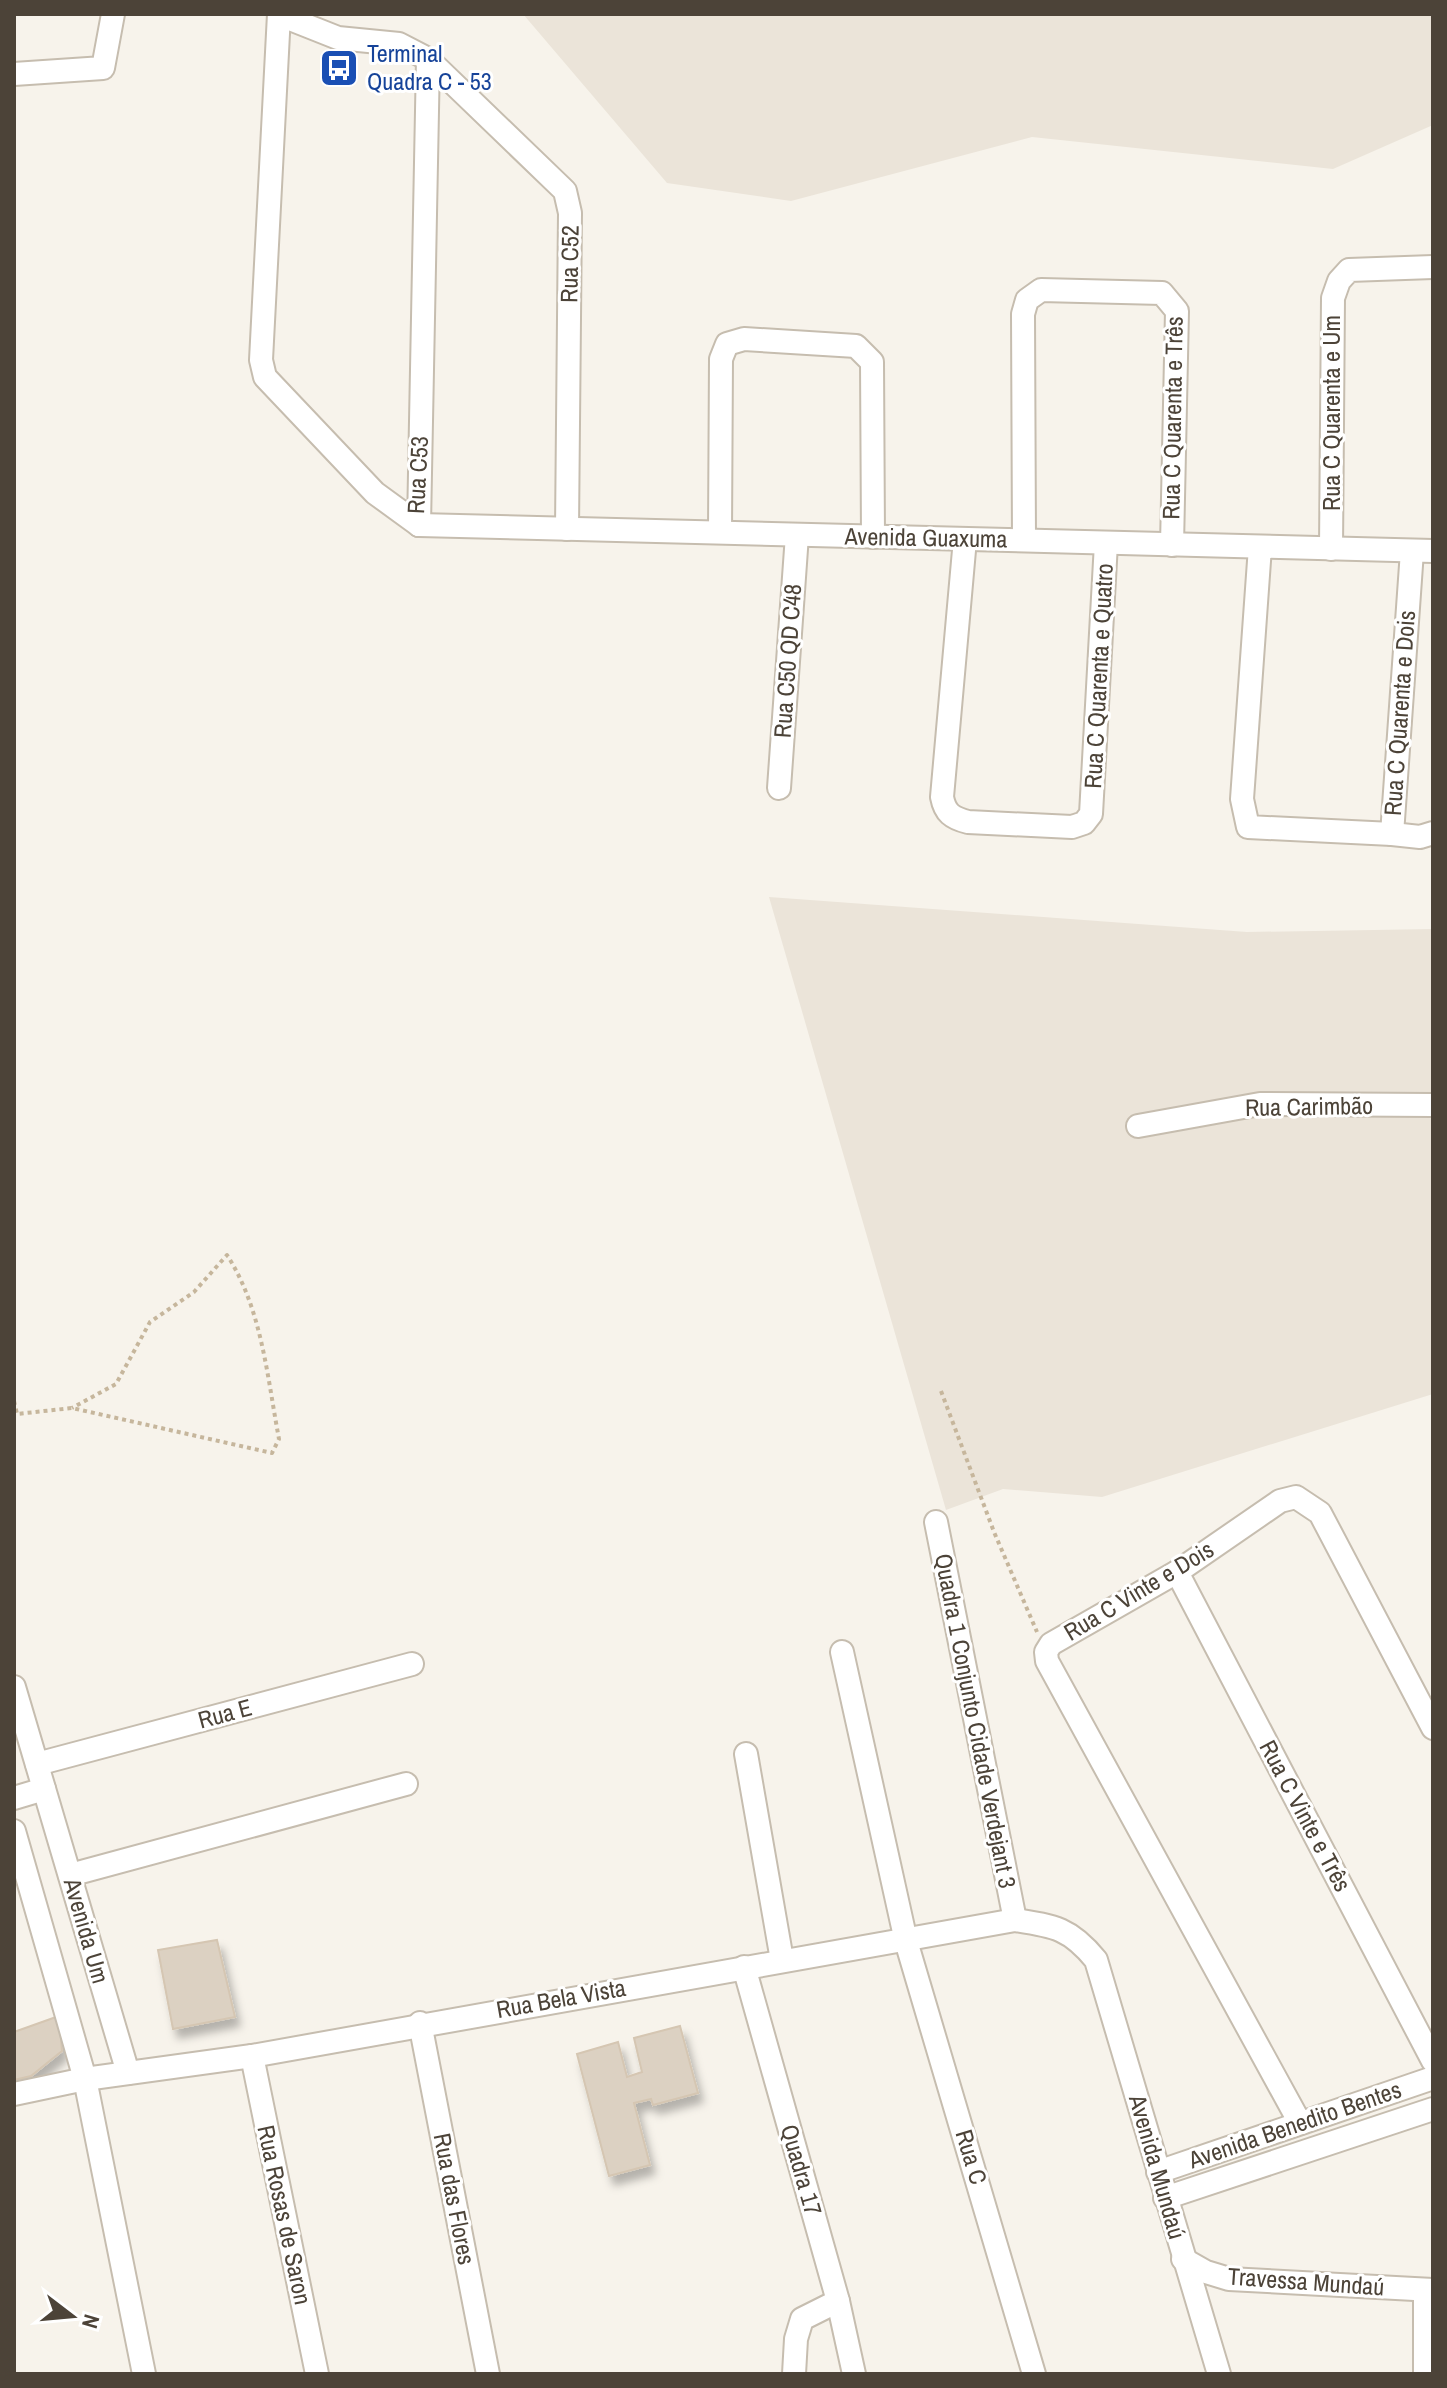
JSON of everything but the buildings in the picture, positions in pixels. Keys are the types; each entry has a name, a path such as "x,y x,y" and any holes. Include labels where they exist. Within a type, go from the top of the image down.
{"street":[{"path":"14,74 103,68 113,14"},
{"name":"Rua C53","path":"280,15 338,38 399,44 428,59 419,525 375,493 265,377 261,360 280,15"},
{"name":"Rua C52","path":"428,59 565,191 570,213 567,529"},
{"name":"Rua C Quarenta e Um","path":"1331,549 1333,298 1339,281 1349,270 1433,267"},
{"name":"Rua C Quarenta e Três","path":"1024,540 1023,314 1027,300 1041,290 1162,293 1177,311 1172,545"},
{"path":"720,532 721,359 727,344 744,339 856,346 872,362 873,537"},
{"name":"Avenida Guaxuma","path":"419,525 1423,551"},
{"name":"Rua C50 QD C48","path":"779,788 797,535"},
{"name":"Rua C Quarenta e Quatro","path":"965,539 942,797 944,808 953,818 968,822 1072,827 1084,823 1091,814 1106,543"},
{"name":"Rua C Quarenta e Dois","path":"1260,547 1242,799 1248,827 1392,834 1423,551"},
{"path":"1392,834 1420,837 1433,833"},
{"name":"Rua Carimbão","path":"1138,1126 1260,1104 1433,1105"},
{"name":"Rua C Vinte e Dois","path":"1300,2123 1047,1661 1046,1652 1051,1644 1177,1572 1280,1501 1296,1497 1310,1503 1320,1513 1433,1728"},
{"name":"Quadra 1 Conjunto Cidade Verdejant 3","path":"936,1522 1015,1920"},
{"name":"Rua C Vinte e Três","path":"1177,1572 1433,2061"},
{"name":"Rua C","path":"842,1652 906,1941 1034,2374"},
{"name":"Rua E","path":"37,1764 412,1664"},
{"name":"Avenida Um","path":"14,1687 128,2073"},
{"path":"746,1754 782,1960"},
{"path":"70,1875 406,1784"},
{"path":"14,1798 44,1789"},
{"name":"Avenida Um","path":"14,1831 85,2079 144,2374"},
{"name":"Rua Bela Vista","path":"14,2094 85,2079 252,2056 420,2023 1015,1920 1054,1925 1079,1939 1096,1960"},
{"name":"Avenida Mundaú","path":"1096,1960 1219,2374"},
{"name":"Quadra 17","path":"744,1967 838,2301 854,2374"},
{"name":"Rua das Flores","path":"420,2023 488,2374"},
{"path":"55,2086 71,2056 73,2039"},
{"name":"Rua Rosas de Saron","path":"252,2056 317,2374"},
{"name":"Avenida Benedito Bentes","path":"1158,2172 1433,2078"},
{"name":"Avenida Benedito Bentes","path":"1165,2198 1433,2109"},
{"name":"Travessa Mundaú","path":"1183,2259 1206,2272 1229,2279 1429,2290"},
{"path":"1425,2374 1429,2290"},
{"path":"794,2374 796,2339 802,2319 838,2301"}],"path":[{"path":"14,1401 17,1414 72,1408 272,1453 279,1439 257,1323 243,1279 227,1255 194,1292 150,1322 116,1384 72,1408"},
{"path":"941,1391 994,1532 1046,1652"}],"shaded area":[{"path":"523,14 1433,14 1433,125 1333,169 1032,137 791,201 667,183"},
{"path":"769,897 1247,932 1433,929 1433,1394 1102,1497 1003,1489 946,1510"}],"place":[{"name":"Terminal Quadra C - 53","path":"339,68"}]}
